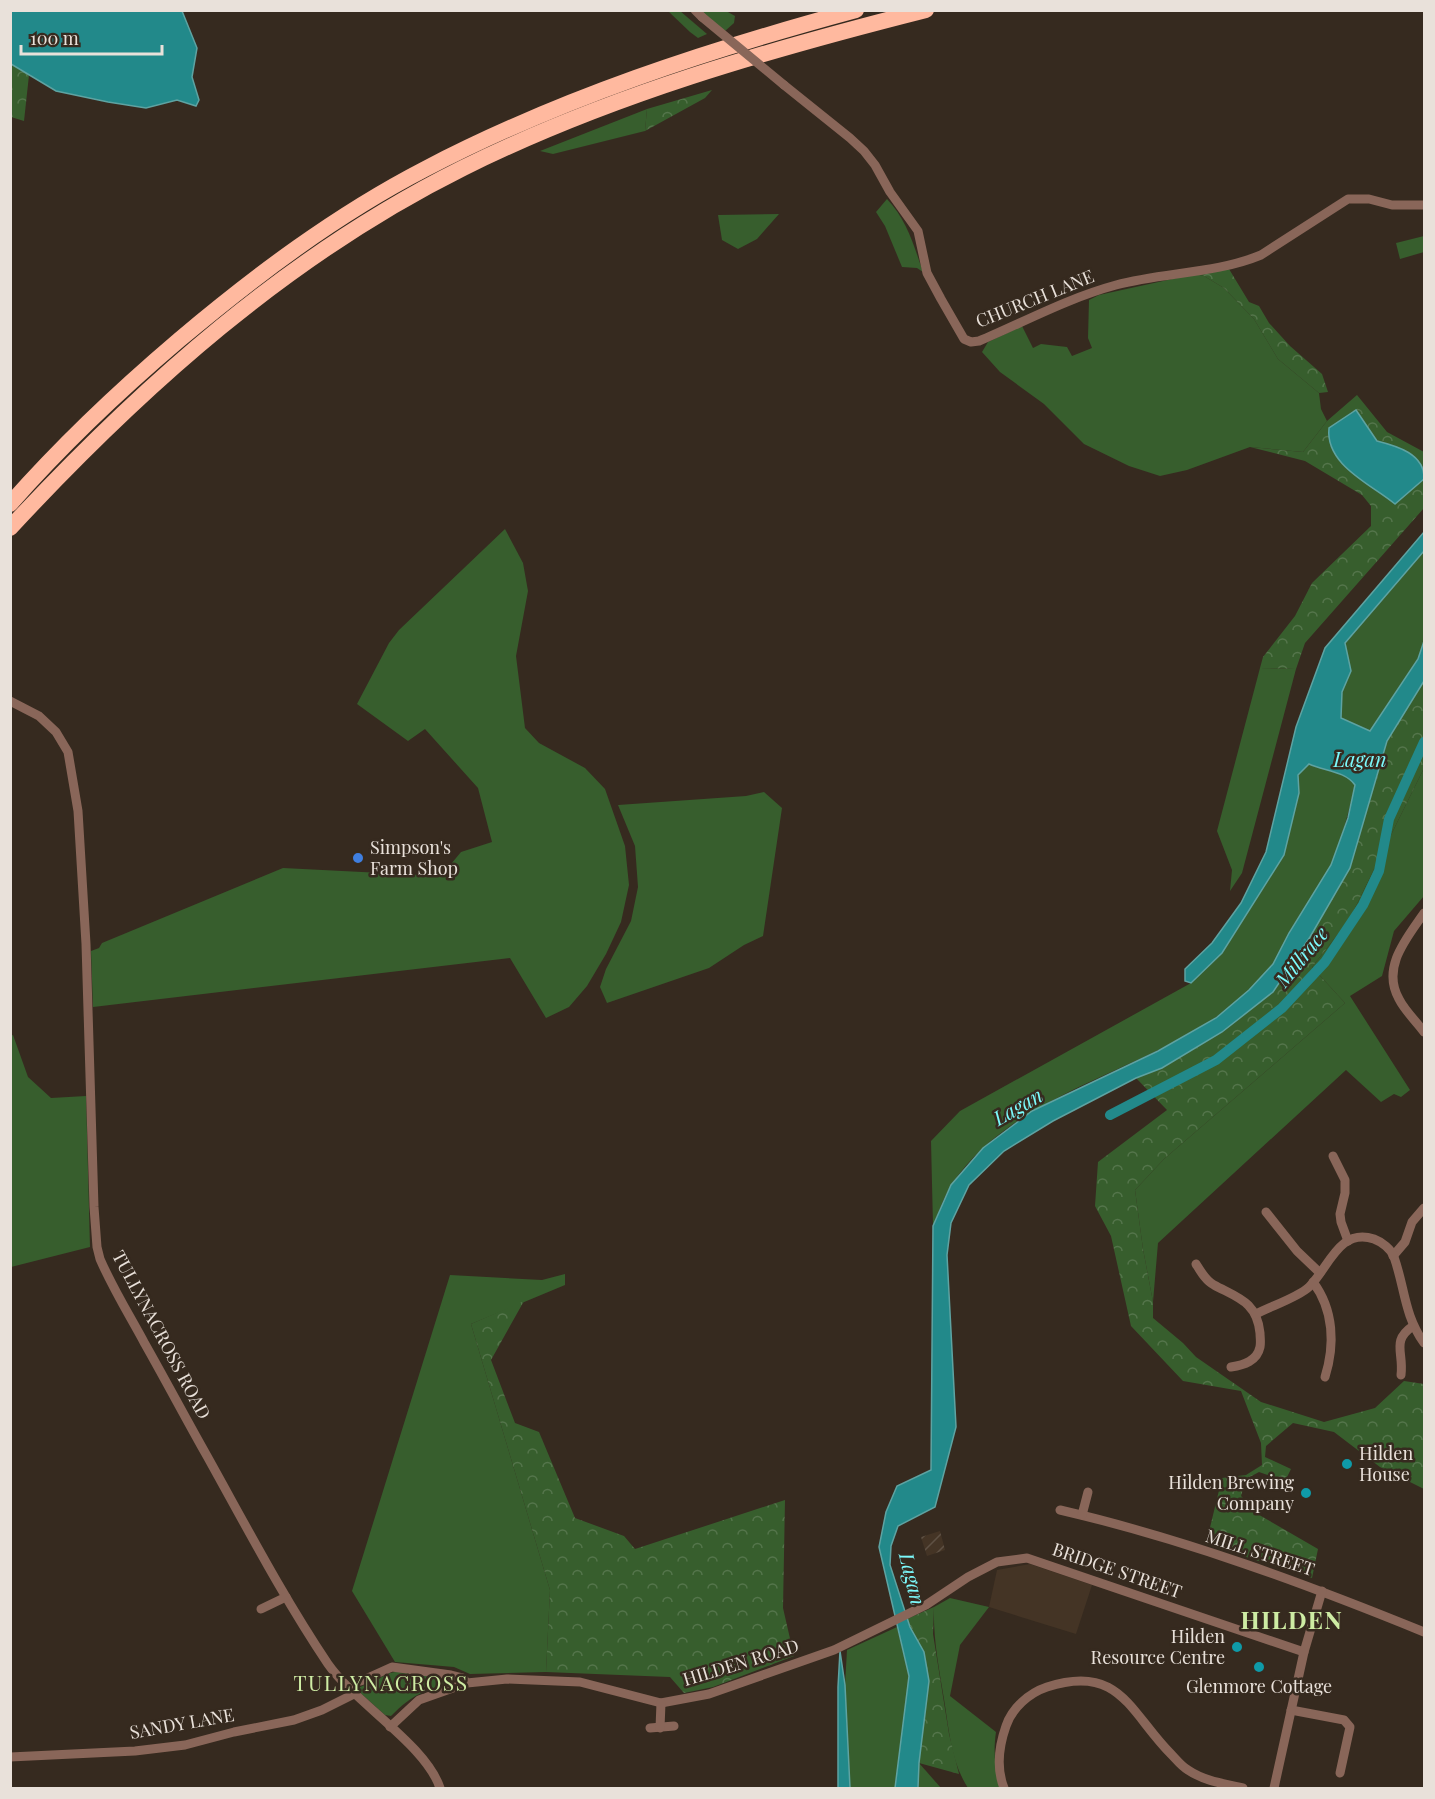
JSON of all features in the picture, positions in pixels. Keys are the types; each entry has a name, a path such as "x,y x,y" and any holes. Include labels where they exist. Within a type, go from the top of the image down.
{"highway":[{"path":"10,504 82,428 185,334 262,272 365,204 423,170 482,141 597,92 720,49 856,10"},
{"path":"10,528 105,428 210,335 283,278 399,203 462,168 541,132 672,82 811,40 926,10"}],"street":[{"name":"CHURCH LANE","path":"698,14 844,133 867,156 918,231 927,273 964,339 971,342 979,341 1065,302 1117,284 1248,260 1261,255 1348,199 1369,199 1392,205 1425,205"},
{"name":"TULLYNACROSS ROAD","path":"10,701 39,716 56,732 68,752 78,811 86,944 94,1207 100,1260 173,1397 286,1597 330,1667 354,1694 415,1750 437,1780 440,1788"},
{"path":"1425,913 1395,960 1392,977 1397,996 1425,1032"},
{"path":"1333,1156 1345,1180 1346,1193 1340,1214 1348,1241"},
{"path":"1393,1256 1401,1248 1412,1222 1425,1208"},
{"path":"1266,1212 1296,1251 1320,1272"},
{"path":"1256,1314 1303,1291 1313,1282 1331,1256 1348,1241 1361,1238 1375,1239 1386,1246 1393,1256 1413,1326 1425,1343"},
{"path":"1196,1264 1208,1281 1235,1295 1256,1314 1261,1343 1259,1350 1250,1361 1232,1367"},
{"path":"1313,1282 1325,1302 1330,1323 1330,1356 1325,1377"},
{"path":"1401,1375 1400,1338 1413,1326"},
{"path":"1082,1515 1088,1492"},
{"name":"MILL STREET","path":"1060,1510 1169,1540 1322,1591 1425,1632"},
{"name":"BRIDGE STREET","path":"878,1628 926,1605 968,1577 997,1562 1028,1558 1304,1652"},
{"path":"1274,1788 1304,1652 1322,1591"},
{"path":"261,1609 286,1597"},
{"name":"HILDEN ROAD","path":"390,1727 419,1700 467,1683 507,1679 580,1682 661,1702 709,1694 834,1650 878,1628"},
{"name":"HILDEN ROAD","path":"361,1681 392,1667 451,1675 463,1678 467,1683"},
{"path":"1004,1788 999,1766 1001,1740 1008,1721 1020,1703 1044,1688 1068,1681 1090,1682 1107,1687 1132,1705 1167,1749 1187,1769 1217,1783 1244,1788"},
{"name":"SANDY LANE","path":"10,1757 135,1751 185,1744 294,1720 322,1710 354,1694"},
{"path":"660,1728 661,1702"},
{"path":"1291,1710 1344,1720 1348,1724 1350,1727 1340,1773"},
{"path":"650,1728 674,1726"}],"shaded area":[{"path":"940,1531 945,1550 927,1556 921,1537"},
{"path":"1030,1564 1092,1585 1076,1634 989,1607 997,1570"}],"green space":[{"path":"668,11 680,11 707,34 698,38"},
{"path":"701,11 726,11 735,16 734,23 725,31"},
{"path":"11,64 29,75 24,121 11,117"},
{"path":"712,90 705,98 645,131 647,109"},
{"path":"647,109 645,131 553,154 540,151"},
{"path":"887,199 905,224 923,272 917,268 902,267 885,226 876,212"},
{"path":"779,214 757,239 738,249 722,240 718,215"},
{"path":"1424,236 1424,252 1400,259 1396,243"},
{"path":"1229,269 1249,302 1259,306 1269,323 1290,346 1322,374 1328,392 1319,393 1278,359 1254,319 1224,288 1204,276 1195,274"},
{"path":"1195,274 1204,276 1224,288 1254,319 1278,359 1319,393 1321,409 1327,421 1303,452 1250,447 1187,470 1160,476 1129,466 1084,444 1044,404 1000,372 982,352 988,342 1022,326 1033,348 1041,344 1067,347 1072,356 1092,348 1088,338 1089,300 1099,295"},
{"path":"1357,395 1387,432 1424,452 1424,469 1404,451 1377,441 1385,496 1395,504 1424,479 1424,508 1305,643 1296,669 1260,668 1263,657 1295,616 1312,583 1371,526 1371,506 1362,495 1305,461 1250,447 1303,452 1327,421"},
{"path":"505,529 523,563 528,591 516,656 525,728 539,743 585,768 605,789 625,846 629,885 621,922 587,986 569,1007 546,1018 510,958 93,1007 91,951 99,948 102,943 283,868 441,876 461,852 492,842 478,788 425,729 408,741 357,704 389,643 399,630"},
{"path":"1424,551 1424,641 1418,659 1370,731 1341,718 1342,692 1351,671 1345,643"},
{"path":"1260,668 1296,669 1242,873 1230,891 1232,870 1217,831"},
{"path":"1424,681 1424,768 1349,920 1312,967 1345,1003 1164,1159 1135,1190 1153,1302 1153,1318 1196,1357 1261,1402 1324,1422 1375,1408 1404,1381 1424,1384 1424,1489 1380,1467 1334,1432 1293,1423 1266,1446 1265,1457 1291,1469 1285,1481 1259,1472 1246,1479 1241,1496 1261,1516 1318,1549 1312,1578 1206,1544 1222,1478 1246,1475 1262,1465 1261,1443 1241,1391 1183,1381 1131,1326 1111,1236 1095,1206 1098,1162 1167,1110 1136,1078 1162,1068 1222,1032 1273,992 1310,937 1350,868 1387,741"},
{"path":"1309,764 1340,774 1355,785 1339,844 1328,872 1263,977 1231,1006 1182,1038 1074,1089 1006,1129 977,1154 952,1184 933,1226 931,1141 960,1111 1191,983 1222,953 1284,855 1299,793 1298,774"},
{"path":"1424,768 1424,896 1394,931 1382,976 1350,996 1410,1090 1401,1097 1394,1094 1381,1102 1346,1070 1158,1243 1153,1302 1135,1190 1164,1159 1345,1003 1312,967 1349,920"},
{"path":"764,792 782,808 763,936 744,945 709,968 607,1003 600,987 606,969 631,921 638,887 635,846 618,805 746,796"},
{"path":"13,1035 28,1077 51,1098 86,1096 90,1247 11,1267 10,1036"},
{"path":"565,1274 565,1285 471,1324 550,1590 546,1672 470,1674 454,1667 395,1662 352,1591 450,1275 542,1280"},
{"path":"524,1301 491,1360 515,1423 539,1432 575,1518 624,1536 635,1549 785,1500 783,1608 794,1656 713,1687 684,1693 670,1677 546,1672 550,1590 471,1324"},
{"path":"950,1598 989,1607 960,1645 950,1696 996,1732 995,1761 1001,1788 968,1788 954,1757 938,1665 934,1619 934,1607"},
{"path":"934,1607 933,1634 949,1734 959,1774 919,1763 929,1681 907,1619"},
{"path":"897,1627 909,1676 895,1788 850,1788 845,1685 847,1650"},
{"path":"400,1671 454,1681 420,1694 406,1702 391,1716 385,1715 356,1689 390,1673"},
{"path":"919,1763 941,1788 919,1788"}],"water":[{"path":"11,10 182,11 197,48 192,77 199,100 196,106 177,100 146,108 56,91 11,64"},
{"path":"1356,410 1377,441 1408,452 1420,463 1423,470 1424,479 1395,504 1352,472 1334,453 1329,428"},
{"name":"Lagan","path":"1424,532 1424,551 1345,643 1351,671 1342,692 1341,718 1370,731 1418,659 1424,641 1424,681 1387,741 1350,868 1310,937 1273,992 1222,1032 1162,1068 1136,1078 1053,1121 1004,1151 969,1185 951,1223 947,1255 956,1427 935,1507 898,1526 891,1546 890,1565 910,1627 924,1652 929,1681 918,1788 895,1788 909,1676 879,1547 886,1512 897,1486 931,1470 933,1226 951,1185 983,1148 1032,1111 1158,1051 1216,1018 1249,990 1273,964 1289,933 1331,865 1348,818 1355,785 1340,774 1309,764 1298,775 1299,793 1284,855 1222,953 1191,983 1185,981 1185,969 1212,943 1241,903 1266,852 1296,727 1325,648"},
{"path":"840,1651 845,1685 850,1788 838,1788"}],"waterway":[{"name":"Millrace","path":"1110,1115 1216,1060 1282,1008 1325,962 1363,905 1379,871 1389,819 1424,742"}],"place":[{"name":"Simpson's Farm Shop","path":"358,858"},
{"name":"Hilden House","path":"1347,1464"},
{"name":"Hilden Brewing Company","path":"1306,1493"},
{"name":"Hilden Resource Centre","path":"1237,1647"},
{"name":"Glenmore Cottage","path":"1259,1667"}],"district":[{"name":"HILDEN","path":"1292,1621"},
{"name":"TULLYNACROSS","path":"381,1684"}]}
